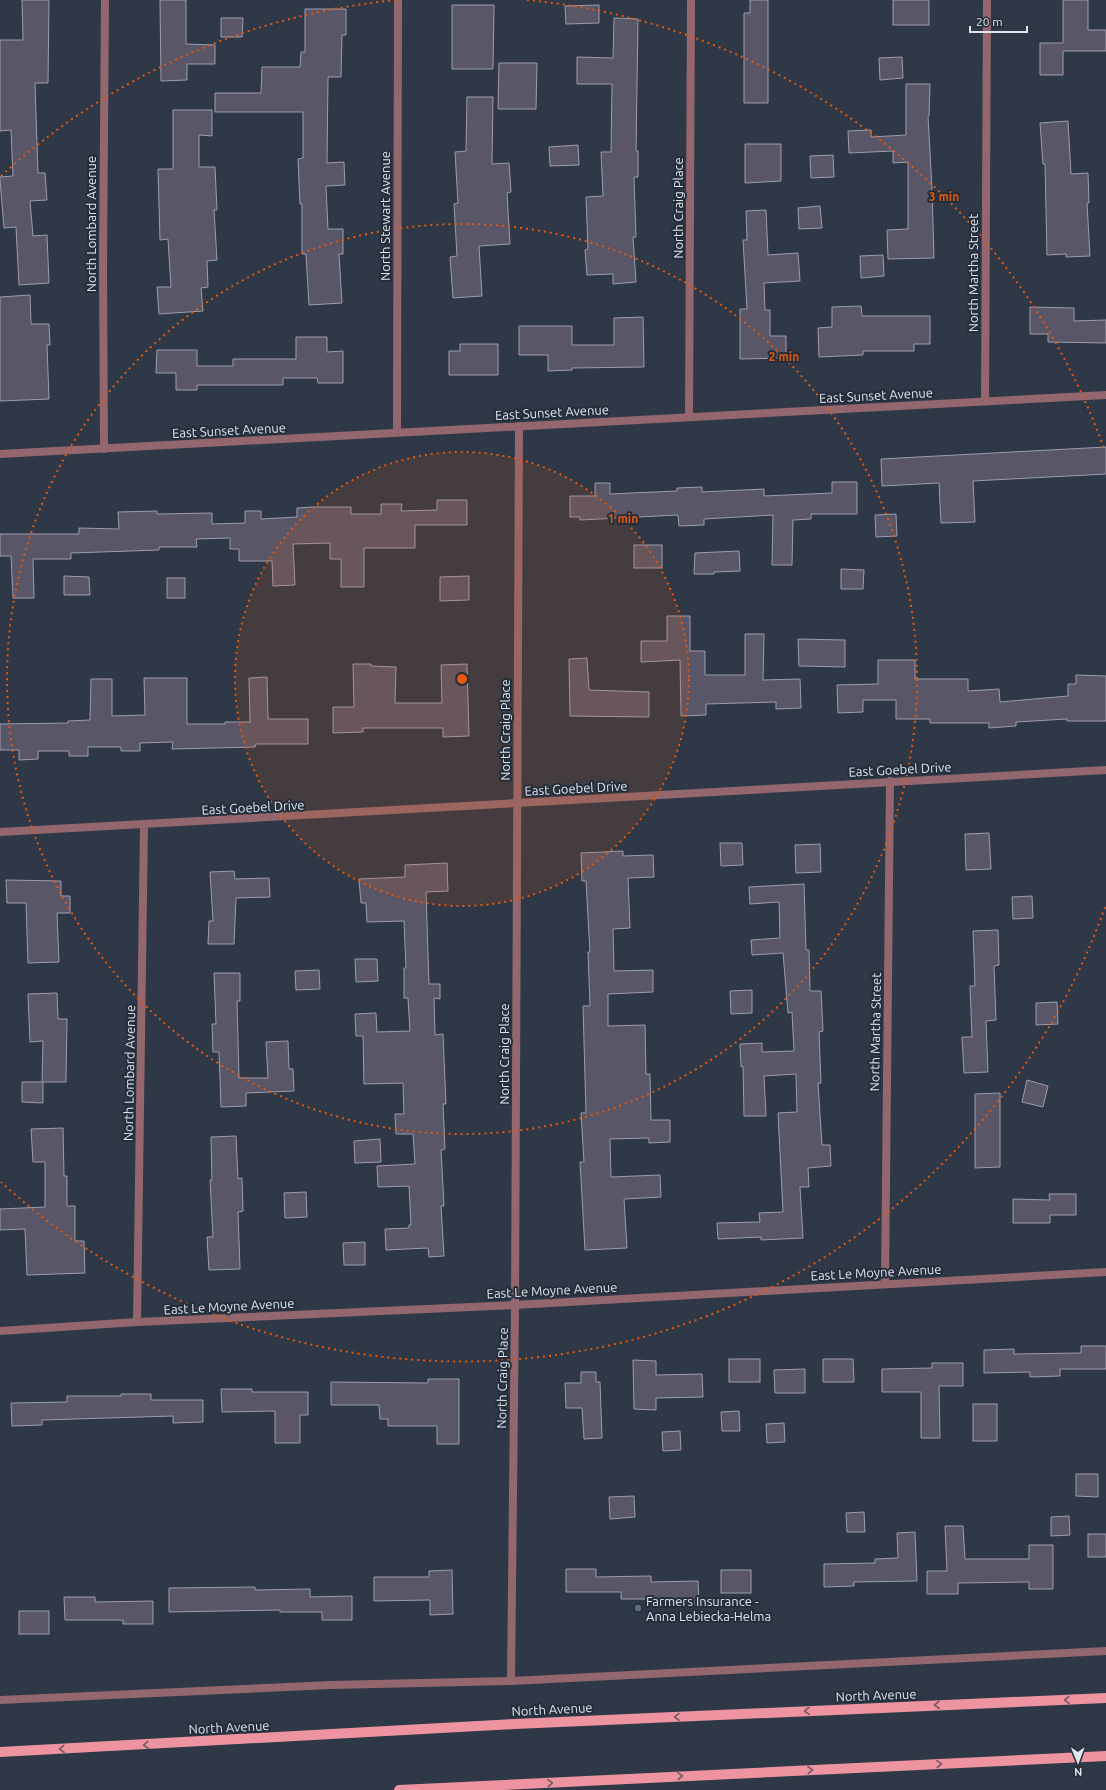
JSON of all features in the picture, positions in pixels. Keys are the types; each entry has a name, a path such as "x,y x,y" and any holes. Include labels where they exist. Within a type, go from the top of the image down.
{"main road":[{"name":"North Avenue","path":"0,1752 516,1724 1106,1698"},
{"path":"399,1790 1106,1756"}],"street":[{"name":"North Lombard Avenue","path":"104,449 103,260 105,0"},
{"name":"North Stewart Avenue","path":"397,432 398,0"},
{"name":"North Craig Place","path":"689,416 691,0"},
{"name":"North Martha Street","path":"985,401 987,0"},
{"name":"East Sunset Avenue","path":"0,454 689,416 1106,395"},
{"name":"North Craig Place","path":"511,1681 515,1305 516,803 519,426"},
{"name":"East Goebel Drive","path":"0,832 1106,770"},
{"name":"North Martha Street","path":"885,1284 890,781"},
{"name":"North Lombard Avenue","path":"137,1322 144,825"},
{"name":"East Le Moyne Avenue","path":"0,1331 137,1322 515,1305 1106,1272"},
{"path":"0,1700 331,1685 511,1681 1106,1651"}],"building":[{"path":"22,0 49,0 48,83 35,83 38,173 45,173 47,200 30,201 33,236 47,235 49,283 19,285 16,227 4,228 0,180 0,177 13,176 11,130 0,131 0,40 23,40"},
{"path":"160,0 186,0 186,44 215,45 215,64 187,64 187,80 161,81"},
{"path":"750,0 768,0 768,103 744,103 744,13 750,13"},
{"path":"893,0 929,0 929,25 893,25"},
{"path":"1063,0 1088,0 1088,30 1106,30 1106,51 1063,51 1063,75 1040,75 1040,43 1063,43"},
{"path":"452,5 494,5 493,69 452,69"},
{"path":"599,5 599,23 566,24 565,6"},
{"path":"305,9 346,9 346,35 342,35 341,77 328,77 327,163 344,162 345,185 326,186 328,229 343,229 343,254 339,254 342,303 309,305 306,254 302,254 302,204 300,204 298,159 303,158 303,112 215,112 215,93 261,93 262,67 300,67 301,52 305,52"},
{"path":"221,18 243,18 242,37 221,37"},
{"path":"614,18 638,19 636,151 638,151 638,177 634,177 636,237 633,237 636,282 613,284 613,274 587,275 585,250 588,249 586,197 603,196 601,152 611,152 612,84 577,84 577,57 613,58"},
{"path":"902,57 903,78 880,80 879,58"},
{"path":"499,63 537,63 536,109 498,109"},
{"path":"906,84 930,84 928,116 934,258 888,259 887,230 908,229 908,162 893,163 893,151 849,153 848,131 871,130 871,137 906,135"},
{"path":"467,97 493,97 492,164 509,163 511,192 507,193 510,244 479,246 482,296 453,298 450,257 457,256 454,204 458,203 455,152 466,151"},
{"path":"173,110 212,110 212,136 199,135 199,167 215,167 217,210 214,210 217,260 207,261 208,287 201,288 203,311 159,314 157,287 171,287 168,239 160,240 158,169 173,169"},
{"path":"1068,121 1071,174 1088,173 1089,203 1087,203 1090,256 1066,257 1066,254 1047,255 1045,164 1043,164 1040,123"},
{"path":"745,144 781,144 781,181 745,183"},
{"path":"578,145 579,165 550,166 549,147"},
{"path":"833,155 834,177 811,178 810,156"},
{"path":"820,206 822,228 799,229 798,208"},
{"path":"766,210 768,255 798,253 800,281 764,283 765,310 770,310 770,336 786,336 786,358 740,359 740,309 747,309 743,240 747,240 746,211"},
{"path":"883,255 884,276 861,278 860,256"},
{"path":"30,295 31,324 49,324 50,345 47,345 49,399 0,401 0,297"},
{"path":"861,306 862,316 930,316 930,344 914,344 914,351 863,351 863,355 819,357 818,328 832,327 832,307"},
{"path":"1030,307 1074,308 1074,321 1106,320 1106,343 1048,342 1048,334 1030,334"},
{"path":"643,317 644,367 572,368 572,370 548,371 548,355 519,355 519,326 572,326 572,345 614,345 614,318"},
{"path":"296,337 327,337 327,352 343,351 343,383 318,383 317,378 283,378 283,385 197,385 197,390 176,390 176,373 156,373 157,350 197,350 197,366 233,366 233,359 296,359"},
{"path":"460,344 498,344 498,375 449,375 449,351 460,351"},
{"path":"1106,447 1106,474 973,481 975,522 941,523 939,483 882,486 881,459"},
{"path":"832,482 857,482 857,514 811,514 811,519 793,520 792,565 772,565 773,515 704,519 704,525 679,526 678,515 580,520 580,517 570,517 570,496 595,496 595,483 610,483 610,494 677,491 677,488 702,487 702,492 764,489 764,496 832,493"},
{"path":"437,500 467,500 467,525 415,525 415,548 364,548 364,587 341,587 341,559 330,559 330,543 293,544 295,585 273,586 272,561 239,561 239,549 230,549 230,538 196,539 197,547 159,547 159,550 71,553 71,559 33,559 34,598 13,598 11,556 0,556 0,534 79,534 79,528 119,529 118,512 157,511 157,514 212,513 212,524 245,523 245,511 261,511 261,519 297,517 297,508 314,507 351,507 351,514 381,514 381,504 402,504 401,511 437,510"},
{"path":"896,514 897,536 876,537 875,515"},
{"path":"634,545 662,545 662,568 634,568"},
{"path":"739,551 740,571 714,572 714,574 694,574 695,553"},
{"path":"841,569 864,570 863,589 841,589"},
{"path":"64,576 89,577 90,595 64,595"},
{"path":"469,576 469,600 440,601 440,577"},
{"path":"167,578 185,578 185,598 167,598"},
{"path":"667,616 690,616 690,651 705,651 705,675 745,675 745,634 764,634 763,680 800,679 801,708 776,709 776,702 706,704 706,715 681,716 680,660 641,662 641,641 667,641"},
{"path":"798,639 845,640 845,667 799,666"},
{"path":"587,658 589,690 649,692 649,717 570,716 569,659"},
{"path":"878,660 915,660 915,679 968,679 968,691 999,689 1000,702 1068,696 1068,684 1076,684 1076,675 1106,676 1106,721 1067,721 1067,719 1016,722 1016,726 989,728 989,723 930,723 930,719 896,719 896,700 863,700 863,712 838,713 837,685 878,684"},
{"path":"353,664 371,664 371,666 396,667 395,703 442,703 441,665 467,664 469,736 443,737 443,728 363,728 363,732 333,733 333,707 354,707"},
{"path":"267,677 268,719 308,719 308,744 256,744 255,747 172,749 173,742 140,743 140,751 121,751 121,747 88,747 88,756 69,756 69,751 38,751 38,759 19,760 19,750 0,750 0,724 68,723 68,721 90,720 91,679 112,679 112,716 145,715 144,678 187,678 187,724 225,724 225,722 250,722 249,678"},
{"path":"989,833 991,869 966,870 965,834"},
{"path":"720,843 742,843 743,865 721,866"},
{"path":"820,844 821,872 796,873 795,845"},
{"path":"623,851 623,856 653,855 654,877 628,878 630,928 613,929 614,971 653,970 653,992 608,994 608,1026 645,1025 646,1074 650,1074 651,1120 670,1120 670,1142 649,1143 649,1138 610,1139 611,1177 660,1175 661,1197 624,1199 627,1248 585,1250 580,1162 584,1162 581,1113 586,1113 583,1006 590,1006 588,952 590,952 586,881 582,881 581,853"},
{"path":"447,863 448,891 426,892 429,984 440,984 440,999 434,998 435,1035 443,1034 446,1104 443,1104 445,1149 441,1150 444,1206 441,1206 444,1256 429,1257 428,1248 386,1250 385,1229 409,1228 409,1225 411,1225 409,1186 378,1187 377,1166 415,1164 413,1134 396,1134 395,1114 404,1114 403,1083 364,1084 363,1036 356,1036 355,1014 376,1013 377,1032 410,1031 408,998 404,998 404,968 406,968 404,921 367,922 366,903 361,903 359,879 405,877 405,865"},
{"path":"234,871 235,879 269,878 270,897 236,898 234,944 208,944 209,921 213,921 210,872"},
{"path":"6,880 61,881 61,896 70,896 70,913 57,913 59,962 28,963 26,903 7,903"},
{"path":"804,884 806,950 809,950 810,991 821,991 823,1031 819,1032 821,1083 818,1083 822,1145 830,1145 831,1166 808,1168 809,1187 800,1187 803,1238 761,1240 761,1237 718,1239 717,1223 760,1222 759,1213 783,1212 778,1113 797,1112 796,1074 764,1076 766,1116 744,1116 743,1066 741,1067 740,1044 762,1043 762,1052 794,1051 792,1012 788,1013 783,953 752,955 751,940 780,938 779,902 750,904 749,887"},
{"path":"1032,896 1033,918 1013,919 1012,897"},
{"path":"998,930 999,965 994,966 996,1020 986,1021 988,1072 964,1073 962,1037 972,1037 970,986 975,986 973,931"},
{"path":"355,959 377,959 378,981 356,982"},
{"path":"319,970 320,989 296,990 295,971"},
{"path":"214,973 240,973 240,1001 237,1001 239,1078 268,1078 266,1042 288,1041 289,1069 293,1069 294,1091 246,1093 246,1106 221,1107 219,1052 213,1052 212,1024 216,1024"},
{"path":"752,990 752,1013 731,1014 730,991"},
{"path":"57,993 58,1019 67,1019 66,1082 43,1082 43,1103 22,1102 22,1082 42,1082 43,1041 30,1042 28,994"},
{"path":"1057,1002 1058,1024 1036,1025 1036,1003"},
{"path":"1027,1080 1048,1086 1043,1107 1022,1102"},
{"path":"1000,1093 1000,1167 975,1168 975,1094"},
{"path":"63,1128 64,1176 67,1176 67,1206 75,1206 75,1241 84,1241 85,1273 27,1275 25,1229 0,1230 0,1209 45,1207 45,1162 33,1162 31,1129"},
{"path":"236,1136 238,1179 242,1178 243,1211 238,1212 240,1269 209,1270 207,1237 213,1237 210,1180 212,1180 211,1137"},
{"path":"380,1139 381,1162 355,1163 354,1141"},
{"path":"306,1192 307,1217 285,1218 284,1193"},
{"path":"1049,1194 1076,1194 1076,1215 1050,1215 1050,1223 1013,1223 1013,1199 1050,1200"},
{"path":"365,1242 365,1265 344,1265 343,1243"},
{"path":"1081,1346 1106,1346 1106,1369 1060,1369 1060,1376 1030,1377 1030,1372 984,1373 984,1350 1014,1349 1014,1354 1081,1353"},
{"path":"729,1359 760,1359 760,1382 729,1382"},
{"path":"823,1359 853,1359 854,1382 823,1382"},
{"path":"633,1360 656,1361 656,1375 702,1374 703,1397 656,1398 656,1410 634,1409"},
{"path":"932,1363 963,1363 963,1386 939,1386 940,1438 921,1438 921,1392 882,1392 882,1369 932,1368"},
{"path":"805,1369 805,1393 775,1393 774,1370"},
{"path":"581,1372 596,1372 596,1382 600,1382 602,1438 584,1439 582,1408 566,1408 565,1383 581,1383"},
{"path":"428,1379 459,1379 459,1444 437,1444 437,1426 388,1426 388,1419 380,1419 379,1405 331,1405 331,1382 428,1383"},
{"path":"221,1389 252,1389 252,1392 308,1392 308,1415 300,1415 300,1443 275,1443 275,1411 222,1412"},
{"path":"121,1394 151,1394 151,1400 203,1400 203,1422 173,1423 173,1416 42,1420 42,1425 12,1426 11,1403 67,1402 67,1396 121,1396"},
{"path":"973,1404 997,1404 997,1441 973,1441"},
{"path":"739,1411 740,1431 722,1431 721,1412"},
{"path":"784,1423 785,1442 767,1443 766,1424"},
{"path":"680,1431 681,1450 663,1451 662,1432"},
{"path":"1076,1474 1098,1474 1098,1497 1076,1496"},
{"path":"634,1496 635,1517 610,1519 609,1497"},
{"path":"864,1512 865,1532 847,1532 846,1513"},
{"path":"1069,1516 1070,1535 1051,1536 1051,1517"},
{"path":"945,1526 963,1526 965,1559 1029,1559 1029,1545 1053,1545 1053,1589 1029,1589 1029,1582 958,1583 958,1594 927,1594 927,1571 947,1571"},
{"path":"915,1532 917,1581 854,1582 854,1586 824,1587 824,1564 875,1563 875,1559 898,1558 897,1533"},
{"path":"1088,1534 1106,1534 1106,1557 1088,1557"},
{"path":"566,1569 596,1569 596,1577 651,1576 651,1582 698,1581 699,1604 668,1605 668,1599 621,1599 621,1592 566,1592"},
{"path":"452,1570 453,1614 430,1615 430,1600 374,1601 374,1577 429,1577 429,1571"},
{"path":"721,1570 751,1570 751,1593 721,1593"},
{"path":"255,1587 255,1590 310,1589 310,1597 352,1596 352,1620 322,1620 322,1612 280,1612 280,1610 169,1612 169,1588"},
{"path":"64,1597 95,1597 95,1602 153,1601 153,1624 123,1624 123,1620 65,1620"},
{"path":"19,1611 49,1611 49,1634 19,1634"}],"place":[{"name":"Farmers Insurance - Anna Lebiecka-Helma","path":"638,1608"}]}
